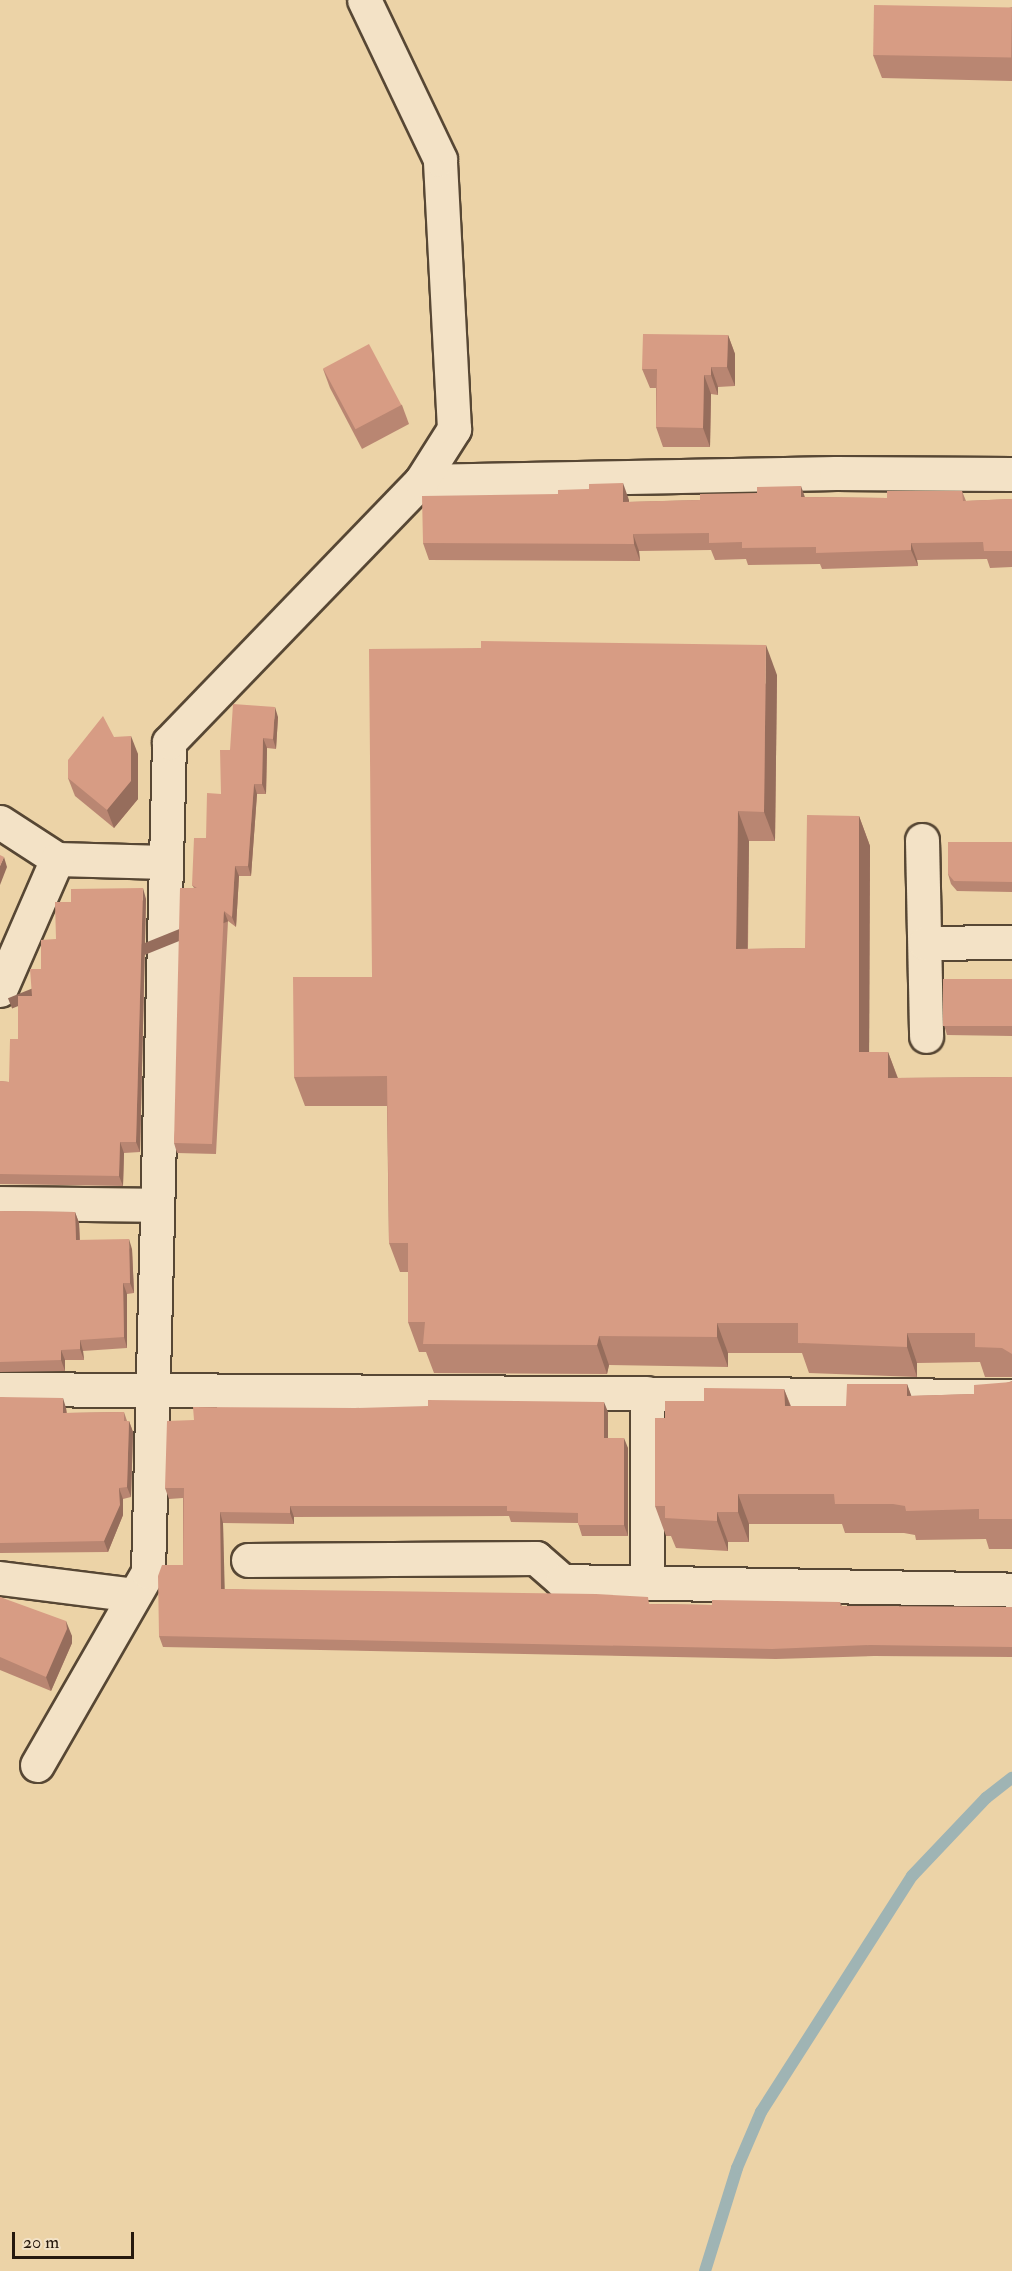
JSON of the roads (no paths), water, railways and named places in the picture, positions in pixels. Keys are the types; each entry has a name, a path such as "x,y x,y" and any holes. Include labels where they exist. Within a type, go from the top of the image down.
{"street":[{"path":"37,1765 148,1572 169,742 421,481 454,429 440,159 364,0"},
{"path":"421,481 836,473 1012,474"},
{"path":"0,822 57,859 165,862"},
{"path":"922,840 926,1036"},
{"path":"0,990 57,859"},
{"path":"925,944 1012,942"},
{"path":"0,1203 157,1205"},
{"path":"0,1389 1012,1396"},
{"path":"647,1393 647,1583"},
{"path":"248,1560 536,1558 562,1581 1012,1590"},
{"path":"0,1578 134,1595"}],"waterway":[{"path":"705,2271 737,2168 761,2112 912,1876 986,1798 1012,1778"}]}
